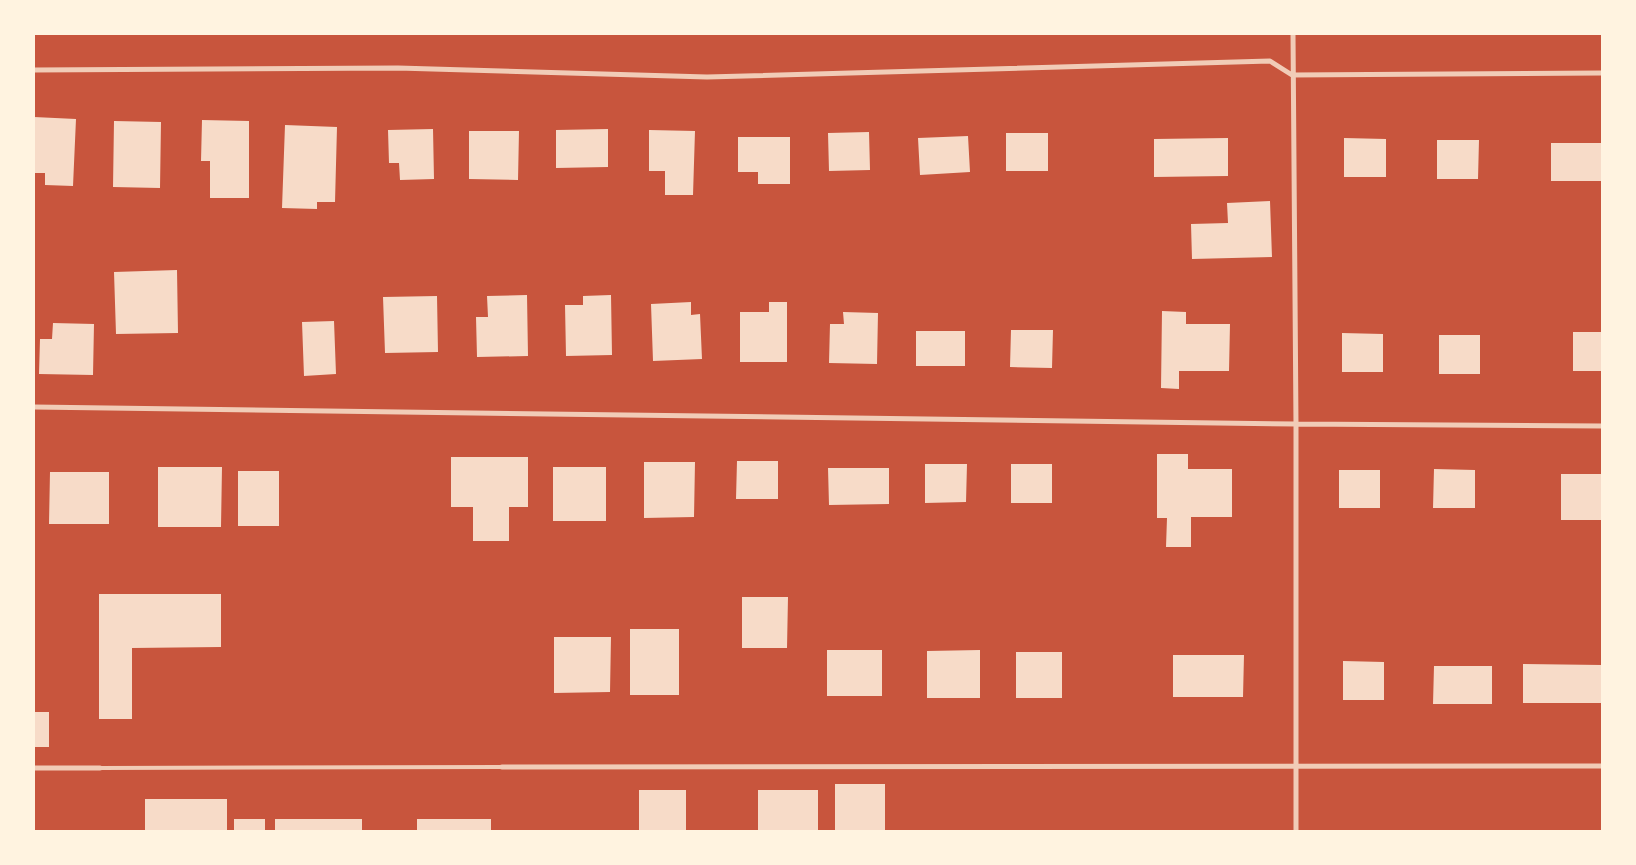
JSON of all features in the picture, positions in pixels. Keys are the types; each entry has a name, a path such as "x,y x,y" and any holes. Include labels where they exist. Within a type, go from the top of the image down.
{"street":[{"path":"1293,34 1296,424 1296,831"},
{"path":"34,70 398,68 707,77 1270,61 1292,75 1602,73"},
{"path":"34,407 1296,424 1602,426"},
{"path":"502,767 1602,766"},
{"path":"34,768 100,768"}],"lane":[{"path":"100,768 502,767"}],"building":[{"path":"34,117 76,119 73,186 45,185 45,173 34,173"},
{"path":"202,120 249,121 249,198 210,198 210,161 201,161"},
{"path":"114,121 161,122 160,188 113,187"},
{"path":"285,125 337,127 335,202 317,202 317,209 282,208"},
{"path":"433,129 434,179 400,180 399,163 389,163 388,130"},
{"path":"608,129 608,167 556,168 556,130"},
{"path":"649,130 695,131 693,195 665,195 665,171 649,171"},
{"path":"469,131 519,131 518,180 469,179"},
{"path":"869,132 870,170 829,171 828,133"},
{"path":"1006,133 1048,133 1048,171 1006,171"},
{"path":"968,136 970,172 920,175 918,138"},
{"path":"738,137 790,137 790,184 758,184 758,172 738,172"},
{"path":"1228,138 1228,176 1154,177 1154,139"},
{"path":"1344,138 1386,139 1386,177 1344,177"},
{"path":"1437,140 1479,140 1478,179 1437,179"},
{"path":"1551,143 1602,143 1602,181 1551,181"},
{"path":"1270,201 1272,257 1192,259 1191,224 1228,223 1227,203"},
{"path":"177,270 178,333 116,334 114,272"},
{"path":"527,295 528,356 477,357 476,317 488,317 487,296"},
{"path":"611,295 612,355 566,356 565,305 583,305 583,296"},
{"path":"437,296 438,352 385,353 383,297"},
{"path":"691,302 691,315 700,314 702,359 653,361 651,304"},
{"path":"769,302 787,302 787,362 740,362 740,312 769,312"},
{"path":"1162,311 1186,312 1186,324 1230,324 1229,371 1179,371 1179,389 1161,388"},
{"path":"843,312 878,313 877,364 829,363 830,324 844,324"},
{"path":"334,321 336,374 304,376 302,322"},
{"path":"53,323 94,324 93,375 39,374 40,339 52,339"},
{"path":"1011,330 1053,330 1052,368 1010,367"},
{"path":"916,331 965,331 965,366 916,366"},
{"path":"1573,332 1602,332 1602,371 1573,371"},
{"path":"1342,333 1383,334 1383,372 1342,372"},
{"path":"1439,335 1480,335 1480,374 1439,374"},
{"path":"1157,454 1188,454 1188,469 1232,469 1232,517 1191,517 1191,547 1166,547 1167,518 1157,518"},
{"path":"451,457 528,457 528,507 509,507 509,541 473,541 473,507 451,507"},
{"path":"737,461 778,461 778,499 736,499"},
{"path":"644,462 695,462 694,517 644,518"},
{"path":"925,464 967,464 966,502 925,503"},
{"path":"1011,464 1052,464 1052,503 1011,503"},
{"path":"158,467 222,467 221,527 158,527"},
{"path":"553,467 606,467 606,521 553,521"},
{"path":"828,468 889,468 889,504 829,505"},
{"path":"1434,469 1475,470 1475,508 1433,508"},
{"path":"1339,470 1380,470 1380,508 1339,508"},
{"path":"238,471 279,471 279,526 238,526"},
{"path":"50,472 109,472 109,524 49,524"},
{"path":"1561,474 1602,474 1602,520 1561,520"},
{"path":"99,594 221,594 221,647 132,648 132,719 99,719"},
{"path":"742,597 788,597 787,648 742,648"},
{"path":"630,629 679,629 679,695 630,695"},
{"path":"554,637 611,637 610,692 554,693"},
{"path":"827,650 882,650 882,696 827,696"},
{"path":"980,650 980,698 927,698 927,651"},
{"path":"1016,652 1062,652 1062,698 1016,698"},
{"path":"1173,655 1244,655 1243,697 1173,697"},
{"path":"1343,661 1384,662 1384,700 1343,700"},
{"path":"1523,664 1602,665 1602,703 1523,703"},
{"path":"1434,666 1492,666 1492,704 1433,704"},
{"path":"34,712 49,712 49,747 34,747"},
{"path":"835,784 885,784 885,831 835,831"},
{"path":"639,790 686,790 686,831 639,831"},
{"path":"758,790 818,790 818,831 758,831"},
{"path":"145,799 227,799 227,831 145,831"},
{"path":"234,819 265,819 265,831 234,831"},
{"path":"275,819 362,819 362,831 275,831"},
{"path":"417,819 491,819 491,831 417,831"}]}
